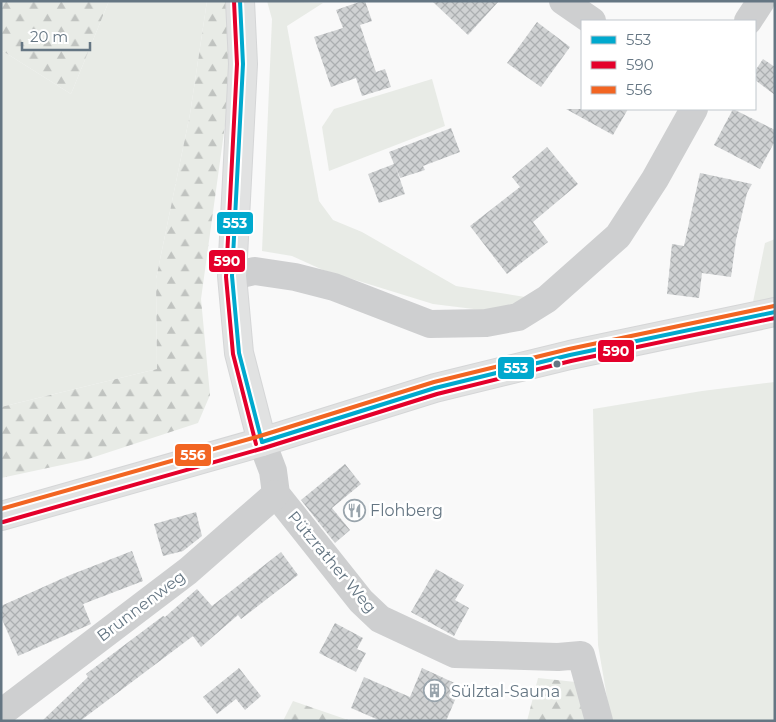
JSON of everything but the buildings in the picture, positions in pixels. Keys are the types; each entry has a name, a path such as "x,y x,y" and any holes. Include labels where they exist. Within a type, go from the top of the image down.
{"main road":[{"path":"240,1 243,64 232,276 239,353 262,442"},
{"path":"1,516 262,442 435,388 570,355 775,312"}],"street":[{"path":"563,1 591,20"},
{"path":"749,20 761,1"},
{"path":"232,276 255,271 295,277 334,287 430,324 486,323 518,317 548,299 618,236 655,179 693,110"},
{"name":"Pützrather Weg","path":"262,442 273,471 276,494 361,601 380,619 455,654 558,657 580,655 599,721"},
{"name":"Brunnenweg","path":"1,713 188,571 276,494"}],"green space":[{"path":"1,1 109,1 71,94 1,50"},
{"path":"109,1 207,1 190,114 156,279 157,369 1,407 1,50 71,94"},
{"path":"207,1 230,1 234,60 201,299 210,395 198,423 85,460 1,478 1,407 157,369 156,279 190,114"},
{"path":"267,1 323,3 287,26 319,201 333,220 362,232 456,286 525,297 506,313 433,304 323,270 292,256 262,251 272,19"},
{"path":"432,79 445,126 329,171 322,127 334,109"},
{"path":"775,239 775,298 753,302 765,243"},
{"path":"775,382 775,721 611,721 598,645 593,409 702,391"},
{"path":"538,678 585,683 597,721 527,721"},
{"path":"293,701 351,721 283,721"}],"transit line":[{"name":"590","path":"234,1 237,64 226,277 233,354 256,444"},
{"name":"553","path":"240,1 243,64 232,276 239,353 262,442"},
{"name":"556","path":"1,509 260,436 434,382 569,349 774,306"},
{"name":"553","path":"262,442 435,388 570,355 775,312"},
{"name":"590","path":"3,522 264,448 437,394 571,361 775,318"}],"place":[{"name":"Flohberg","path":"354,510"},
{"name":"Sülztal-Sauna","path":"435,691"}]}
